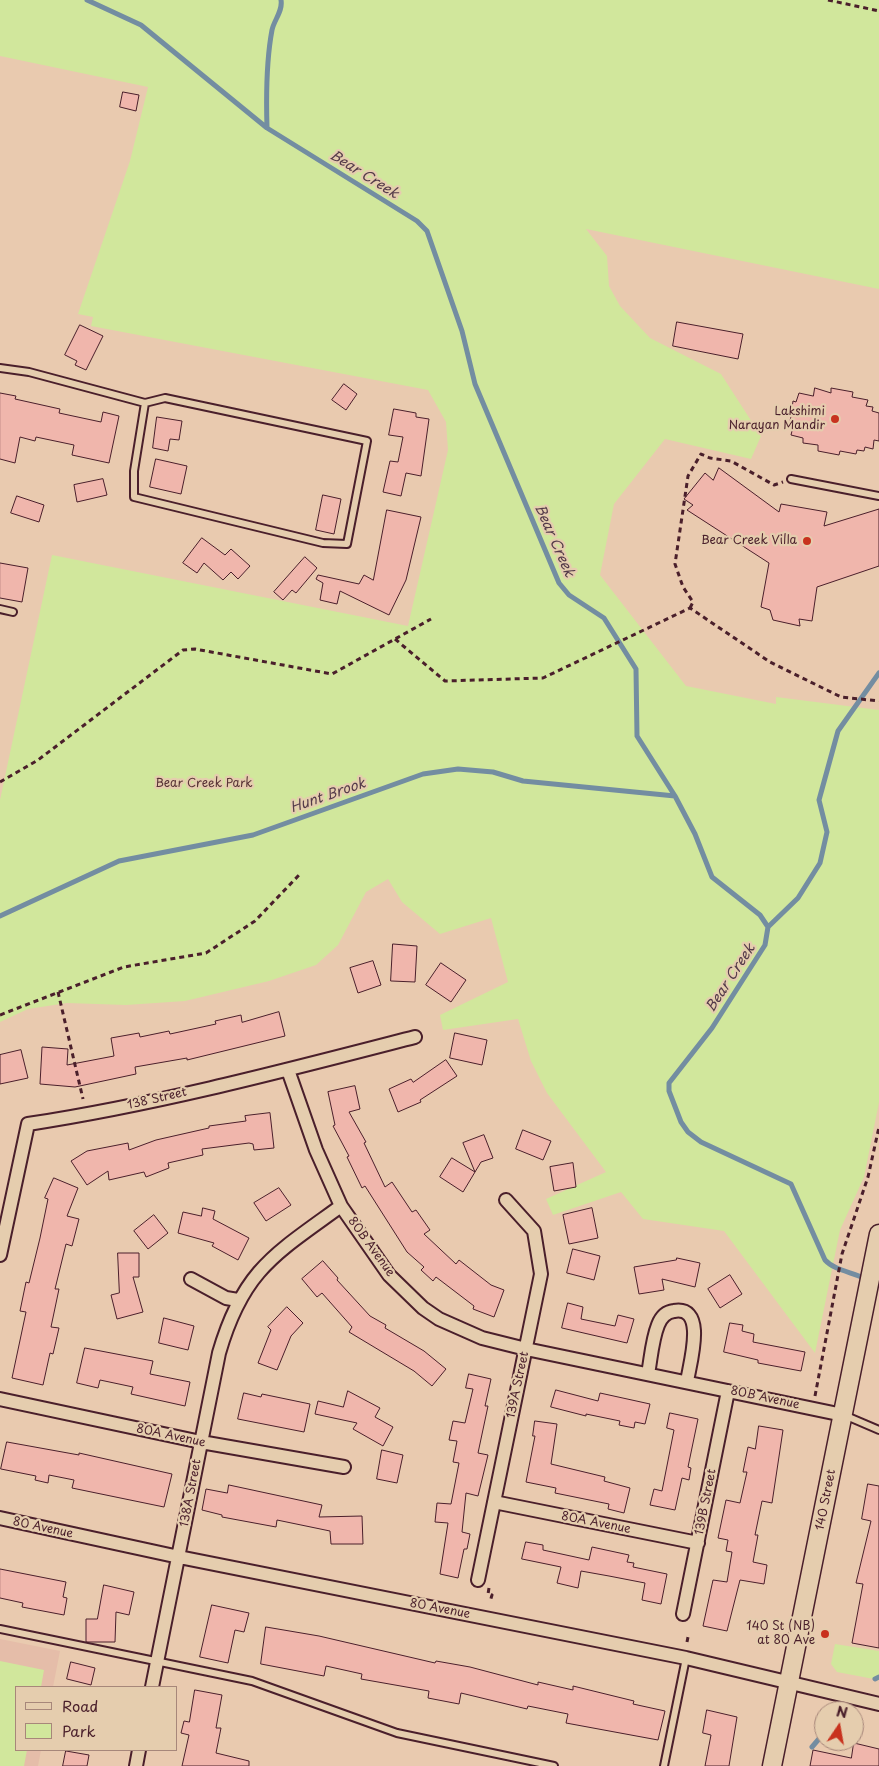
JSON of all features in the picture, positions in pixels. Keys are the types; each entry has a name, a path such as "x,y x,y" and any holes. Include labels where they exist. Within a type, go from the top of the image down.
{"main road":[{"name":"140 Street","path":"772,1766 879,1234"}],"street":[{"name":"138 Street","path":"0,1255 28,1124 86,1115 288,1070 415,1037"},
{"name":"80B Avenue","path":"288,1070 316,1150 341,1206 389,1275 423,1308 459,1329 526,1349 843,1415"},
{"name":"139A Street","path":"478,1580 541,1274 534,1232 506,1200"},
{"name":"138A Street","path":"152,1686 219,1353 238,1300 262,1267 281,1248 341,1206"},
{"path":"191,1279 226,1298 238,1300"},
{"path":"648,1374 658,1324 666,1313 677,1310 687,1313 694,1320 696,1333 686,1382"},
{"name":"139B Street","path":"683,1614 728,1390"},
{"name":"80A Avenue","path":"0,1399 201,1442 344,1467"},
{"name":"80A Avenue","path":"494,1502 698,1543"},
{"name":"80 Avenue","path":"0,1518 179,1557 686,1658 879,1704"},
{"path":"136,1766 139,1751"}],"lane":[{"path":"0,368 29,372 145,403 165,398 367,441 347,544 322,543 134,497 134,471 145,403"},
{"path":"790,479 879,496"},
{"path":"0,609 13,612"},
{"path":"843,1415 879,1430"},
{"path":"0,1629 252,1681 397,1733 554,1766"},
{"path":"664,1766 686,1658"}],"path":[{"path":"828,0 879,11"},
{"path":"394,639 444,681 543,678 690,608 692,602 683,587 675,564 688,476 701,454 710,458 731,461 774,485 790,479"},
{"path":"690,608 770,662 841,697 879,701"},
{"path":"0,782 38,760 183,650 195,648 332,674 431,619"},
{"path":"0,1014 124,967 206,954 255,921 300,874"},
{"path":"58,992 82,1099"},
{"path":"816,1388 842,1254 868,1178 879,1127"},
{"path":"488,1594 492,1595 490,1602"},
{"path":"687,1642 688,1637"}],"shaded area":[{"path":"0,1639 60,1651 53,1686 15,1686 15,1751 41,1751 38,1766 0,1766"}],"green space":[{"name":"Bear Creek Park","path":"0,0 879,0 879,289 586,229 607,256 609,286 620,306 650,338 721,374 761,436 751,459 665,439 614,504 600,575 686,686 776,704 776,697 879,710 879,1102 864,1177 840,1230 815,1353 724,1231 643,1219 621,1192 553,1215 546,1199 606,1172 547,1093 531,1061 518,1019 443,1030 440,1015 508,982 491,918 440,934 402,902 388,879 366,892 338,945 316,965 269,981 185,1001 126,1005 67,1003 28,1009 0,1022 0,800 52,555 408,626 448,450 446,422 428,390 91,326 93,317 78,314 130,161 148,87 0,56"},
{"path":"835,1644 879,1651 879,1680 837,1672 831,1664"},
{"path":"0,1661 44,1670 41,1686 15,1686 15,1751 27,1751 24,1766 0,1766"}],"building":[{"path":"123,92 139,95 136,111 120,107"},
{"path":"677,322 743,334 738,359 673,346"},
{"path":"80,325 103,336 86,370 75,365 77,361 65,355"},
{"path":"344,384 357,394 346,410 332,400"},
{"name":"Lakshimi Narayan Mandir","path":"815,388 831,393 831,388 853,392 852,397 868,400 866,406 873,407 872,411 879,413 879,441 874,440 873,449 865,447 864,451 857,450 856,454 840,451 839,455 818,451 818,445 803,443 803,438 791,435 794,423 790,422 793,401 796,402 799,393 813,396"},
{"path":"0,393 16,396 15,399 60,409 59,413 101,422 103,412 119,416 109,463 72,455 74,445 36,437 35,441 20,437 15,463 0,459"},
{"path":"394,409 416,413 416,417 429,419 421,476 406,473 401,496 383,492 390,461 398,462 403,437 389,435"},
{"path":"157,417 182,421 179,440 170,439 168,451 153,448"},
{"path":"156,459 187,466 181,494 150,487"},
{"name":"Bear Creek Villa","path":"719,468 779,512 781,504 827,512 824,526 879,509 879,566 817,587 812,621 799,619 800,626 773,620 770,610 761,607 769,563 687,510 693,505 684,499 705,473 713,480"},
{"path":"103,479 107,495 77,502 74,485"},
{"path":"323,495 341,499 334,534 316,530"},
{"path":"17,496 44,505 39,522 11,513"},
{"path":"387,510 421,517 406,580 389,615 340,591 337,604 320,600 323,583 316,579 318,575 359,584 364,575 373,580"},
{"path":"202,538 225,555 231,549 250,566 238,579 231,572 223,580 204,563 197,573 183,563"},
{"path":"305,557 317,568 296,593 292,590 283,600 274,592"},
{"path":"0,563 28,568 22,602 0,598"},
{"path":"393,944 417,946 415,982 391,981"},
{"path":"373,961 381,985 358,993 350,968"},
{"path":"441,963 466,980 451,1002 426,985"},
{"path":"279,1012 285,1036 187,1060 187,1058 135,1067 136,1074 75,1087 40,1084 42,1047 68,1049 67,1065 114,1056 111,1038 139,1033 140,1037 169,1031 170,1034 216,1024 215,1021 241,1015 242,1022"},
{"path":"455,1033 487,1040 482,1065 450,1058"},
{"path":"21,1050 28,1078 0,1084 0,1055"},
{"path":"446,1060 457,1076 420,1100 421,1102 398,1112 389,1089 411,1079 413,1082"},
{"path":"355,1086 360,1109 349,1112 366,1142 364,1143 385,1187 392,1182 412,1212 416,1210 430,1230 424,1234 456,1264 459,1260 491,1285 504,1290 494,1317 473,1309 474,1306 436,1277 433,1281 421,1270 424,1267 407,1252 365,1186 362,1188 347,1157 349,1156 333,1126 335,1125 328,1092"},
{"path":"270,1113 274,1148 254,1150 253,1144 249,1143 202,1149 203,1155 168,1163 169,1168 146,1177 144,1172 109,1180 108,1171 87,1185 71,1161 87,1151 128,1143 129,1150 156,1140 209,1128 209,1126 246,1121 245,1116"},
{"path":"523,1130 551,1141 543,1160 516,1149"},
{"path":"484,1135 493,1158 481,1162 475,1172 463,1143"},
{"path":"452,1158 475,1172 463,1192 440,1177"},
{"path":"573,1163 576,1187 554,1191 550,1167"},
{"path":"54,1178 78,1188 67,1216 79,1219 72,1246 66,1244 55,1289 59,1289 51,1327 59,1328 53,1354 50,1353 43,1385 12,1378 26,1312 20,1311 26,1282 29,1283 40,1238 48,1199 45,1198"},
{"path":"279,1188 291,1205 266,1221 254,1203"},
{"path":"203,1208 215,1211 213,1219 249,1238 238,1260 212,1246 214,1243 178,1233 183,1212 201,1216"},
{"path":"592,1208 598,1238 569,1244 563,1215"},
{"path":"154,1215 168,1233 148,1249 134,1231"},
{"path":"573,1249 600,1256 594,1280 567,1273"},
{"path":"118,1253 139,1253 139,1277 133,1277 143,1312 117,1319 111,1295 119,1293"},
{"path":"677,1258 700,1263 695,1287 662,1279 664,1290 639,1294 634,1267 676,1260"},
{"path":"323,1261 338,1278 337,1280 370,1316 386,1325 385,1328 424,1351 446,1369 432,1386 414,1371 349,1332 352,1327 322,1293 317,1297 302,1279"},
{"path":"730,1275 742,1294 720,1308 708,1289"},
{"path":"568,1303 583,1307 581,1319 615,1326 618,1315 634,1319 627,1343 562,1328"},
{"path":"287,1307 303,1323 291,1336 277,1370 258,1363 271,1330 268,1327"},
{"path":"164,1318 194,1326 188,1350 159,1343"},
{"path":"730,1323 743,1325 742,1331 754,1334 753,1342 805,1352 801,1371 758,1363 758,1360 724,1352"},
{"path":"85,1348 153,1361 150,1374 190,1382 185,1406 131,1394 133,1387 100,1380 98,1388 77,1383"},
{"path":"469,1374 491,1379 485,1406 488,1406 478,1453 488,1455 478,1496 466,1493 462,1532 470,1534 467,1549 464,1549 458,1578 440,1574 448,1523 435,1522 437,1503 451,1504 459,1463 453,1462 457,1441 449,1440 453,1421 465,1423 473,1389 466,1388"},
{"path":"556,1390 598,1401 600,1393 650,1404 645,1424 635,1422 634,1428 619,1425 620,1421 586,1414 586,1416 551,1407"},
{"path":"348,1391 380,1408 375,1417 393,1427 383,1446 353,1429 357,1423 315,1414 318,1401 343,1407"},
{"path":"244,1393 261,1397 262,1394 310,1404 304,1432 238,1419"},
{"path":"670,1413 698,1419 688,1467 691,1468 689,1480 682,1478 675,1510 650,1505 654,1489 662,1491 674,1430 667,1428"},
{"path":"535,1421 557,1424 551,1464 605,1477 604,1481 630,1488 624,1513 608,1509 609,1504 555,1493 556,1488 526,1482 535,1436 533,1436"},
{"path":"759,1426 783,1430 772,1503 762,1501 755,1535 758,1535 753,1562 767,1565 764,1584 740,1580 727,1631 703,1626 713,1580 727,1582 732,1552 726,1551 728,1540 718,1538 726,1500 740,1503 747,1472 743,1472 748,1447 755,1449"},
{"path":"7,1442 79,1455 79,1453 172,1474 164,1507 72,1488 74,1480 49,1475 48,1483 35,1480 36,1476 1,1469"},
{"path":"382,1450 403,1455 397,1483 377,1479"},
{"path":"868,1484 879,1486 879,1648 852,1643 863,1584 856,1583 871,1521 862,1519"},
{"path":"229,1485 322,1505 319,1517 362,1516 363,1544 331,1544 330,1531 277,1520 276,1527 222,1517 222,1515 202,1510 206,1489 227,1493"},
{"path":"526,1542 543,1545 543,1550 589,1560 592,1547 629,1555 627,1562 634,1563 633,1567 667,1574 661,1604 642,1600 645,1583 581,1571 578,1588 557,1583 561,1567 522,1559"},
{"path":"0,1569 66,1582 63,1597 67,1598 64,1615 22,1607 23,1603 0,1598"},
{"path":"104,1585 134,1592 129,1615 116,1612 115,1642 86,1642 86,1619 97,1619"},
{"path":"212,1605 249,1613 244,1632 235,1630 228,1663 200,1657"},
{"path":"266,1627 319,1636 435,1663 436,1661 470,1667 538,1685 538,1682 573,1690 573,1686 634,1701 633,1704 665,1711 658,1740 566,1723 568,1714 528,1706 527,1709 461,1693 459,1704 428,1698 429,1691 361,1679 362,1674 326,1666 324,1676 261,1664"},
{"path":"71,1662 95,1668 91,1685 67,1679"},
{"path":"195,1690 222,1695 216,1728 221,1728 216,1753 249,1761 249,1766 182,1766 189,1735 181,1733 184,1721 189,1722"},
{"path":"707,1710 737,1717 729,1766 705,1766 711,1735 703,1733"},
{"path":"864,1745 879,1749 879,1766 810,1766 813,1750 851,1758 852,1751 864,1751"},
{"path":"66,1751 89,1755 87,1766 63,1766"}],"waterway":[{"name":"Bear Creek","path":"87,0 141,25 267,128 417,221 427,231 462,331 475,384 559,583 569,595 604,618 636,669 637,736 675,796 695,834 712,877 760,915 768,927 765,945 712,1028 669,1083 669,1091 681,1122 688,1132 701,1142 791,1184 825,1260 834,1267 866,1279"},
{"path":"267,128 269,54 272,30 280,12 281,0"},
{"path":"768,927 798,898 820,863 827,832 819,800 838,731 879,673"},
{"name":"Hunt Brook","path":"0,916 119,861 253,835 423,774 458,769 493,772 523,781 675,796"},
{"path":"875,1679 879,1677"}],"place":[{"name":"Lakshimi Narayan Mandir","path":"835,419"},
{"name":"Bear Creek Villa","path":"807,541"},
{"name":"140 St (NB) at 80 Ave","path":"825,1634"}]}
